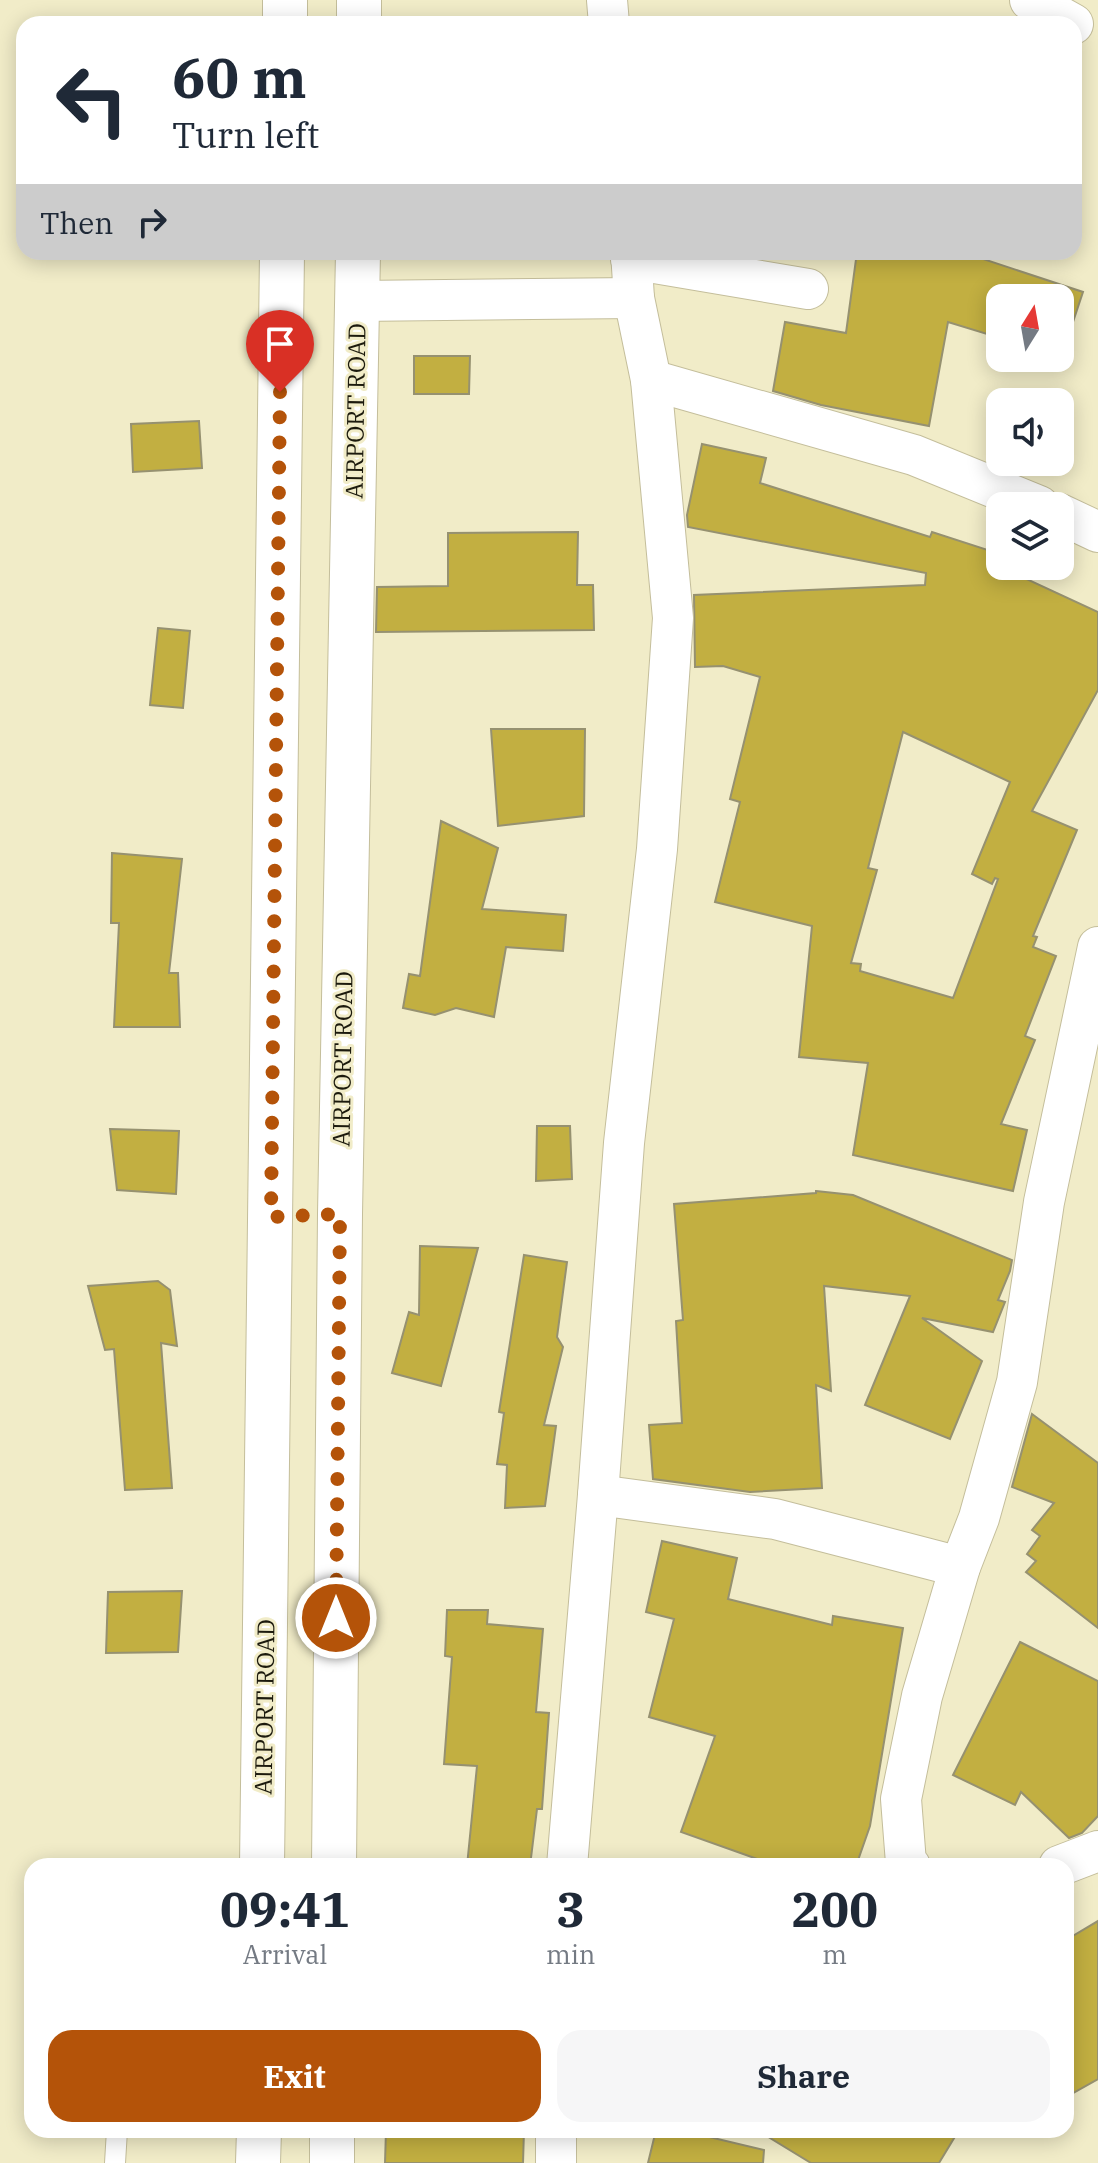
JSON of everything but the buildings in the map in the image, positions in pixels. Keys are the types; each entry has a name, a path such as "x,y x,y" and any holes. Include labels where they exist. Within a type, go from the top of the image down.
{"main road":[{"name":"AIRPORT ROAD","path":"262,1858 282,260"},
{"name":"AIRPORT ROAD","path":"334,1858 340,1214 358,260"},
{"path":"271,1217 340,1214"},
{"path":"258,2163 259,2138"},
{"path":"332,2138 332,2163"}],"street":[{"path":"1030,0 1059,16"},
{"path":"357,301 632,270 808,289"},
{"path":"568,1858 624,1143 657,849 673,618 651,380 632,270"},
{"path":"651,380 914,455 1005,492"},
{"path":"1074,521 1098,532"},
{"path":"906,1858 901,1799 922,1696 960,1567 979,1518 1017,1382 1044,1202 1098,947"},
{"path":"598,1495 775,1519 960,1567"},
{"path":"1074,1860 1098,1851"},
{"path":"556,2138 556,2163"}],"lane":[{"path":"115,2163 117,2138"}],"route":[{"path":"280,392 271,1217 340,1214 336,1618"}]}
